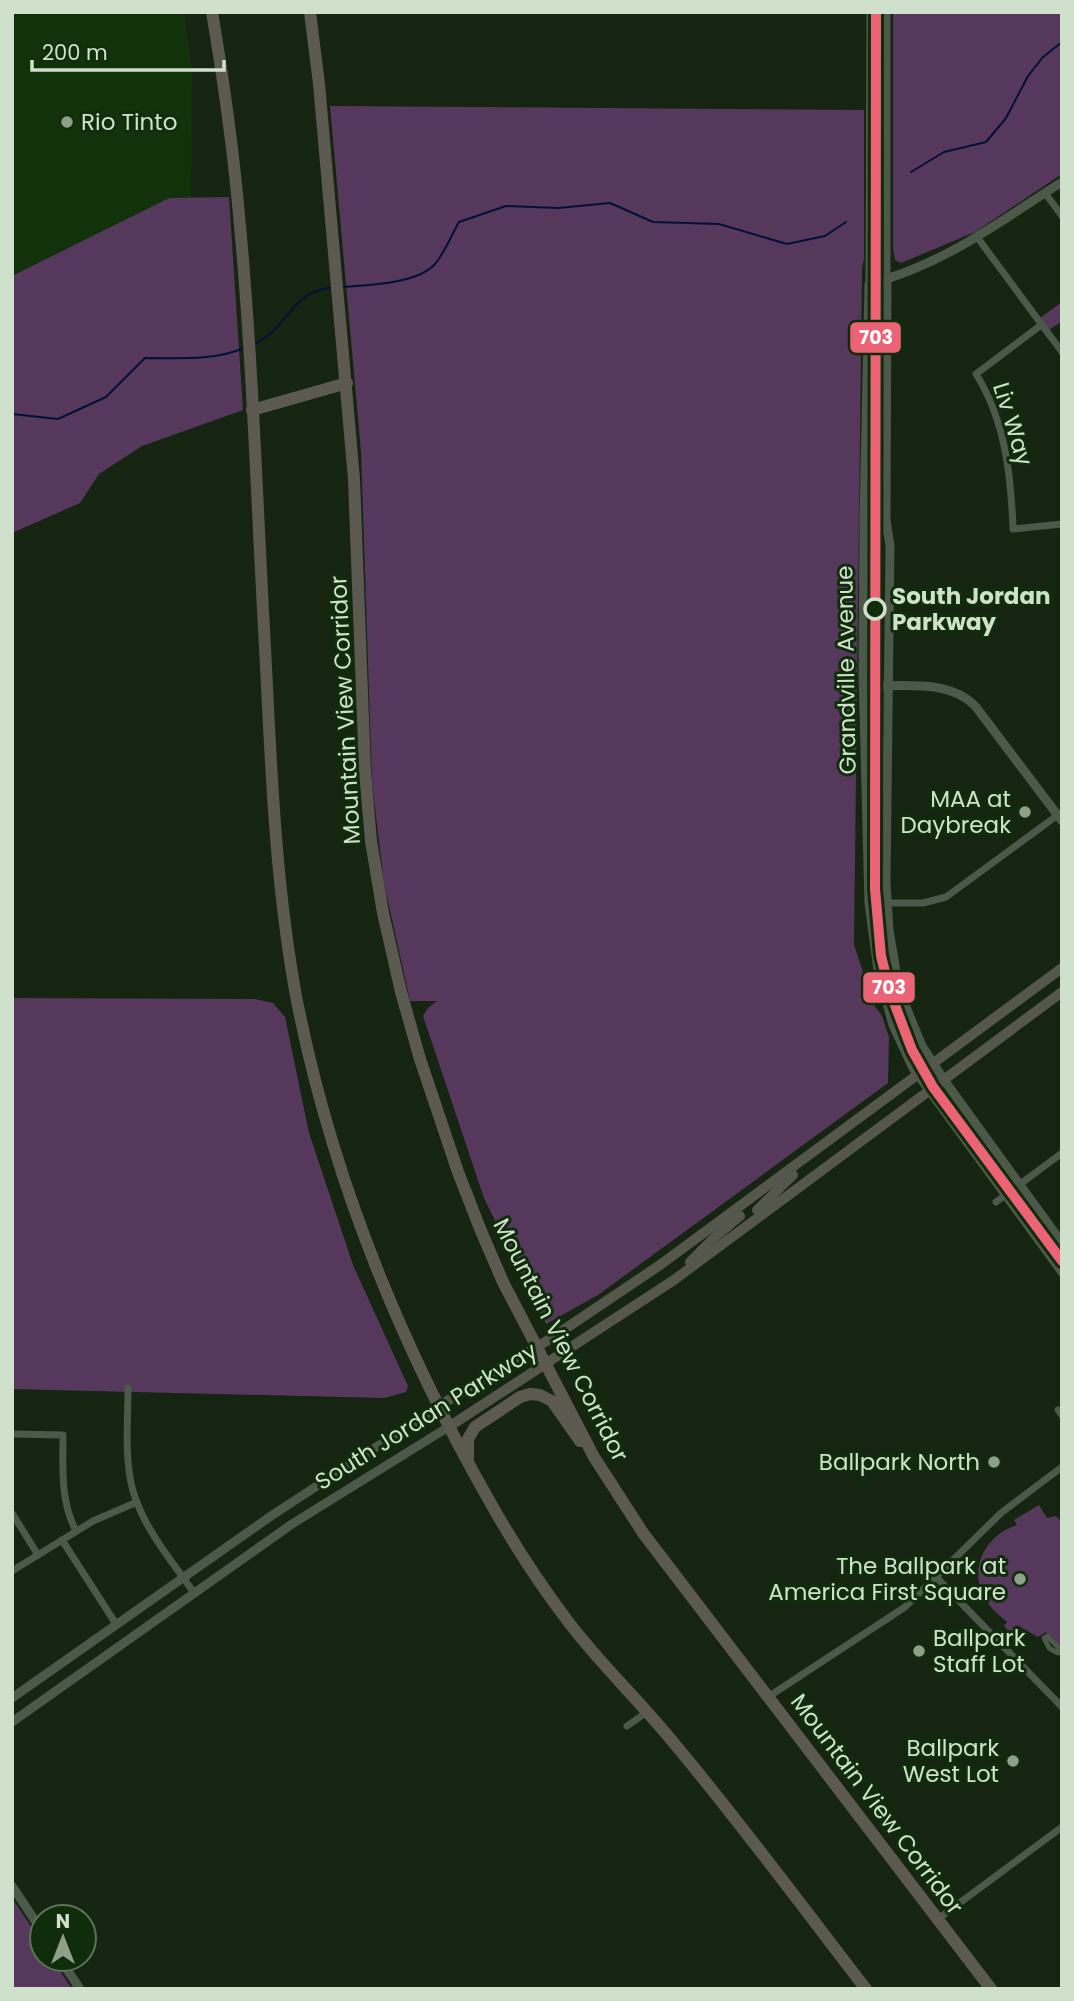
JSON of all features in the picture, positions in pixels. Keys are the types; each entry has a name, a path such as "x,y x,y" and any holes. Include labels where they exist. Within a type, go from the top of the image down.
{"highway":[{"path":"212,12 233,153 247,322 276,844 283,909 298,1004 328,1126 359,1223 378,1274 439,1406 520,1551 568,1622 647,1712 744,1831 866,1989"},
{"name":"Mountain View Corridor","path":"310,12 319,84 358,534 365,772 372,841 383,913 404,1003 458,1172 503,1282 594,1457 643,1533 992,1989"},
{"path":"252,410 346,383"},
{"path":"475,1474 467,1448 472,1429 520,1397 530,1394 552,1401 594,1457"},
{"path":"893,1860 923,1911 983,1989"}],"main road":[{"name":"South Jordan Parkway","path":"450,1426 674,1280 812,1155 1062,968"},
{"name":"South Jordan Parkway","path":"439,1406 536,1345 551,1339 743,1217 929,1091 1062,992"}],"street":[{"name":"Grandville Avenue","path":"870,12 864,686 869,903 875,957 886,1004 898,1038 918,1076 1062,1272"},
{"name":"Grandville Avenue","path":"887,12 890,546 887,903 891,944 899,985 917,1034 933,1064 1062,1243"},
{"path":"869,284 937,260 1062,182"},
{"path":"1045,193 1062,216"},
{"path":"977,237 1062,352"},
{"name":"Liv Way","path":"1041,326 976,374 990,399 1008,461 1013,529 1062,524"},
{"path":"864,531 888,531"},
{"path":"864,686 941,688 968,699 1060,816 946,897 923,903 869,903"},
{"path":"996,1202 1062,1153"},
{"path":"128,1388 128,1462 137,1502 146,1523 194,1593"},
{"name":"South Jordan Parkway","path":"12,1698 271,1516 439,1406"},
{"name":"South Jordan Parkway","path":"12,1722 292,1524 450,1426"},
{"path":"12,1434 63,1435 64,1495 76,1531"},
{"path":"768,1697 891,1617 1001,1513 1062,1468"},
{"path":"12,1571 105,1514 137,1502"},
{"path":"12,1513 38,1555"},
{"path":"62,1540 117,1623"},
{"path":"936,1577 1062,1707"},
{"path":"626,1726 647,1712"},
{"path":"938,1919 1062,1827"},
{"path":"12,1886 28,1910"},
{"path":"69,1973 80,1989"}],"shaded area":[{"path":"12,12 184,12 192,69 191,198 169,198 12,276"},
{"path":"893,12 1062,12 1062,174 975,232 901,263 895,260 893,248"},
{"path":"330,106 864,110 854,945 874,1005 882,1016 889,1037 888,1083 598,1295 546,1324 484,1198 423,1016 437,1001 410,1001 384,883 372,783 361,451"},
{"path":"229,197 243,410 142,446 99,474 80,503 12,533 12,276 169,198"},
{"path":"1062,302 1062,321 1049,330 1040,318"},
{"path":"12,998 255,999 273,1003 285,1017 309,1133 353,1265 408,1386 406,1392 384,1398 12,1389"},
{"name":"The Ballpark at America First Square","path":"1039,1505 1047,1518 1056,1516 1062,1522 1062,1649 1046,1632 1038,1637 1017,1625 1011,1634 1004,1626 1007,1622 994,1611 984,1597 978,1574 983,1553 989,1544 1006,1529 1017,1525 1014,1520"},
{"path":"12,1898 28,1922 28,1973 61,1973 72,1989 12,1989"}],"waterway":[{"path":"911,172 944,152 986,142 1006,118 1028,76 1043,57 1062,42"},
{"path":"343,287 391,282 416,276 434,265 459,222 506,206 558,208 610,203 653,222 719,224 787,244 825,236 846,222"},
{"path":"256,343 267,337 307,296 330,288"},
{"path":"12,414 58,419 106,397 145,358 208,357 244,348"}],"transit line":[{"name":"703","path":"876,12 875,889 881,956 890,992 912,1050 933,1087 1062,1261"}],"place":[{"name":"Rio Tinto","path":"67,122"},
{"name":"South Jordan Parkway","path":"875,609"},
{"name":"MAA at Daybreak","path":"1025,812"},
{"name":"Ballpark North","path":"994,1462"},
{"name":"The Ballpark at America First Square","path":"1020,1579"},
{"name":"Ballpark Staff Lot","path":"919,1651"},
{"name":"Ballpark West Lot","path":"1013,1761"}]}
